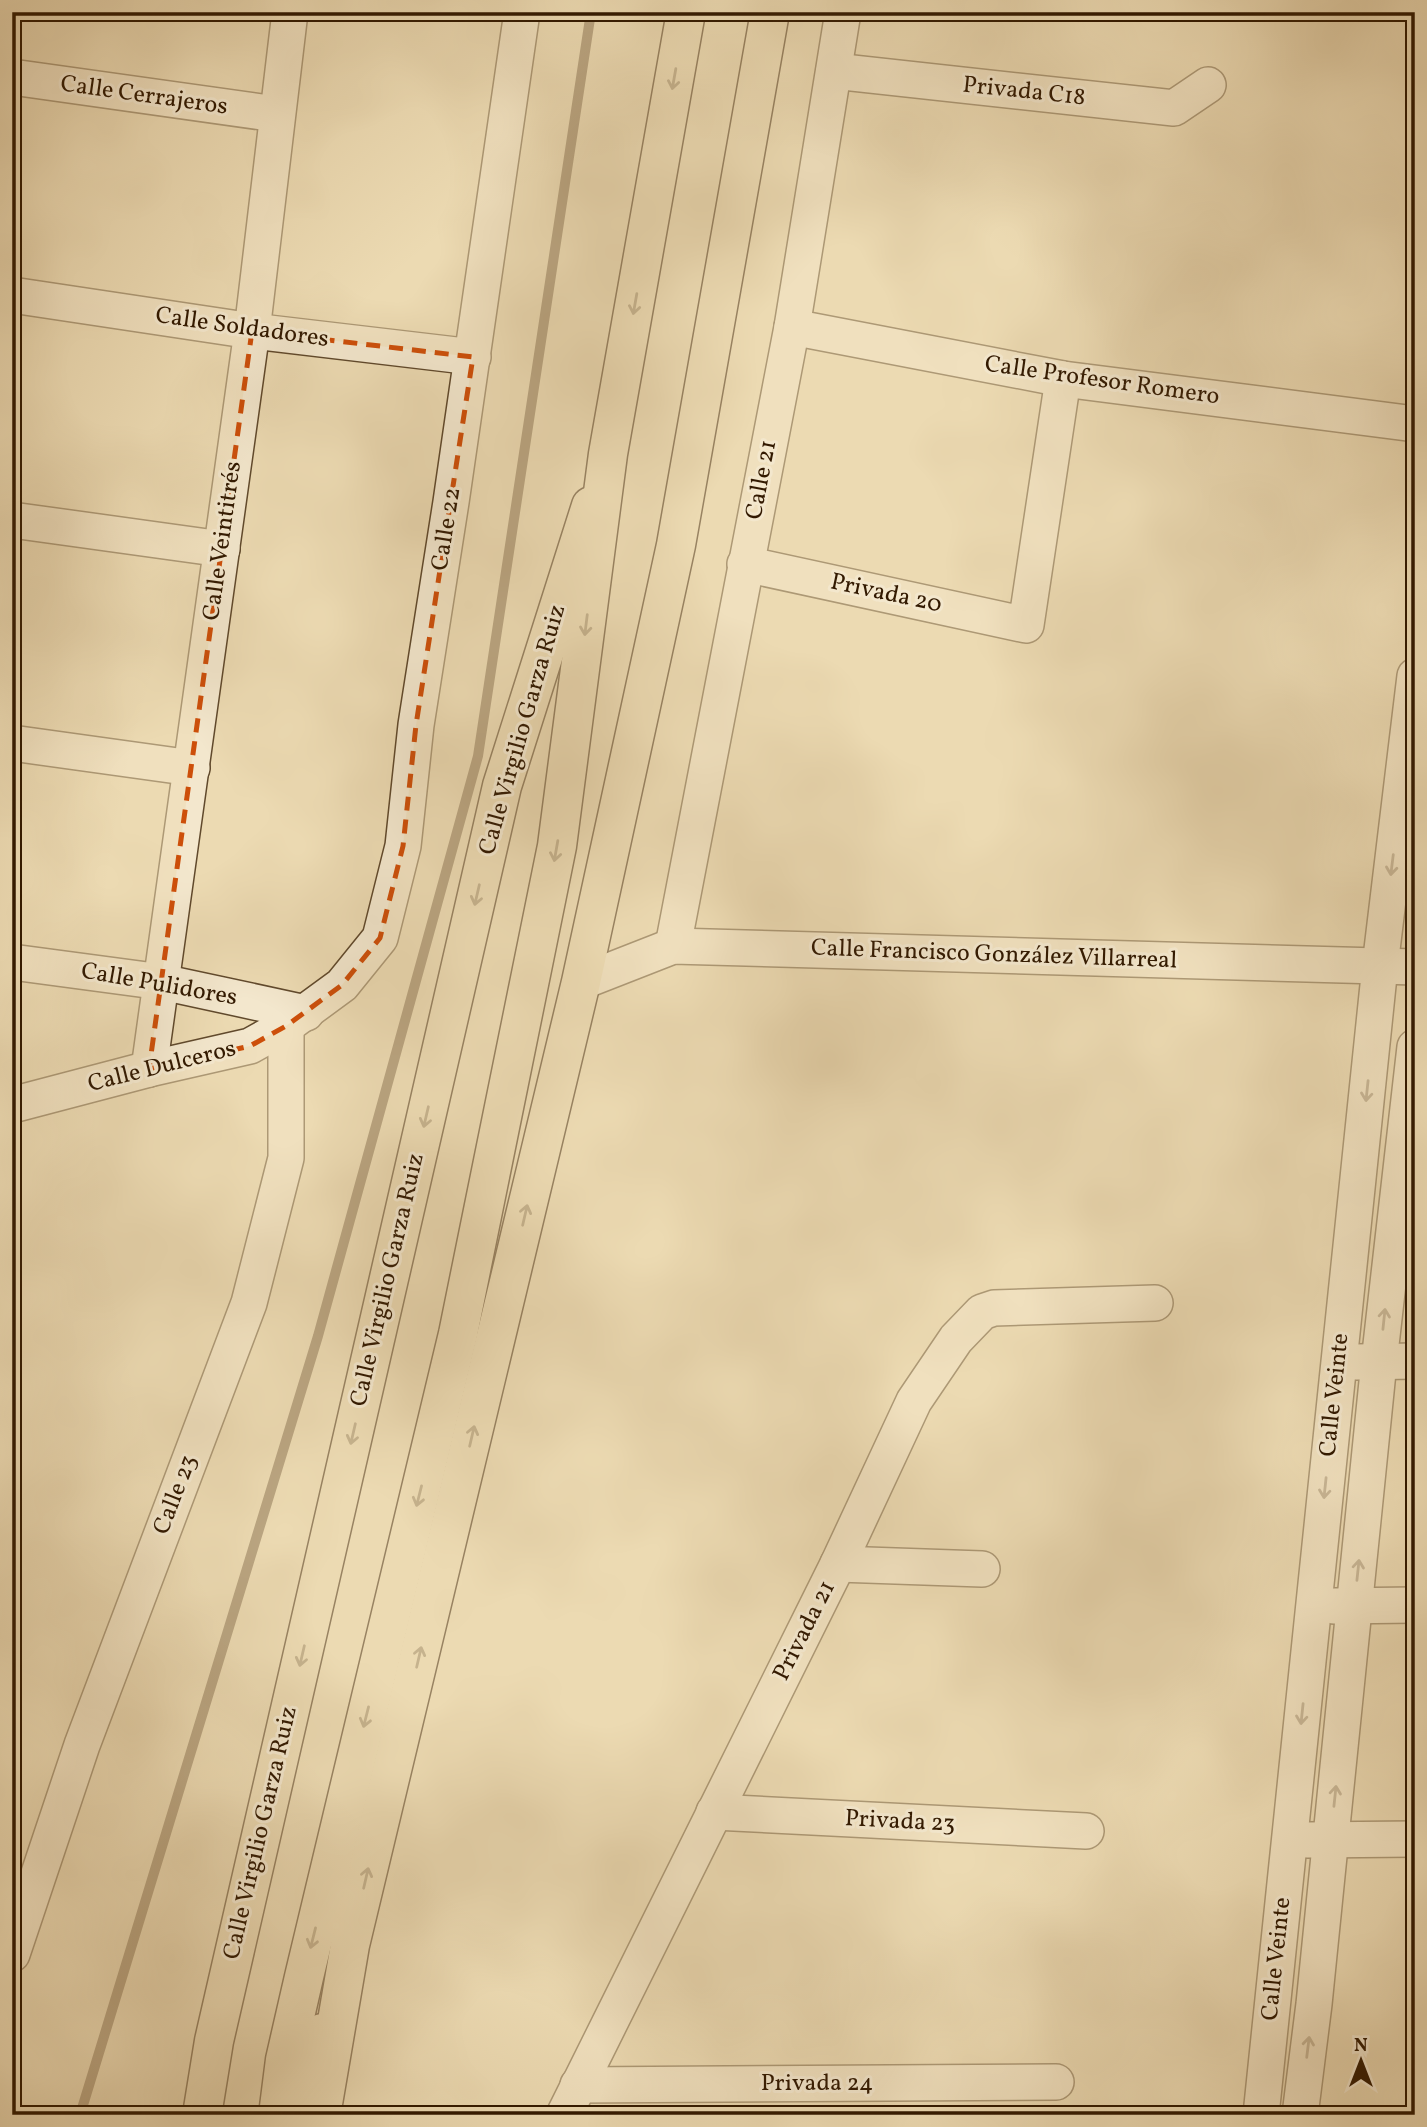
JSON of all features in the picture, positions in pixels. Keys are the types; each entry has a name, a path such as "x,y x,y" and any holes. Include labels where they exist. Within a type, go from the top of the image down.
{"main road":[{"path":"278,2115 285,2060 301,1989 458,1334 557,846 608,454 686,12"},
{"path":"299,2115 350,1945 580,982 676,545 770,12"},
{"name":"Calle Virgilio Garza Ruiz","path":"202,2115 214,2041 502,786 608,454"},
{"path":"321,2115 350,1945"}],"street":[{"name":"Calle Veintitrés","path":"149,1069 222,549 290,12"},
{"name":"Calle 22","path":"296,1020 342,985 380,938 403,846 416,724 522,12"},
{"name":"Calle 21","path":"673,946 792,327 843,12"},
{"name":"Privada C18","path":"834,71 1174,108 1208,85"},
{"name":"Calle Cerrajeros","path":"12,77 276,114"},
{"name":"Calle Soldadores","path":"12,295 251,331 472,357"},
{"name":"Calle Profesor Romero","path":"792,327 1063,379 1415,424"},
{"name":"Privada 20","path":"745,564 1026,625 1063,379"},
{"path":"12,520 222,549"},
{"name":"Calle Veinte","path":"1261,2115 1380,966 1415,676"},
{"path":"12,743 192,768"},
{"name":"Calle Francisco González Villarreal","path":"580,982 673,946 1415,967"},
{"name":"Calle Pulidores","path":"12,962 162,982 296,1020"},
{"name":"Calle Dulceros","path":"12,1105 250,1046 296,1020"},
{"name":"Calle 23","path":"12,1954 82,1745 249,1303 286,1158 296,1020"},
{"name":"Calle Veinte","path":"1300,2115 1415,1047"},
{"name":"Privada 21","path":"571,2100 838,1564 914,1401 956,1339 982,1312 994,1308 1155,1303"},
{"path":"1338,1362 1415,1361"},
{"path":"838,1564 982,1569"},
{"path":"1313,1606 1415,1605"},
{"name":"Privada 23","path":"714,1812 1086,1831"},
{"path":"1289,1840 1415,1839"},
{"name":"Privada 24","path":"571,2100 1056,2082"}],"highlighted area":[{"path":"252,331 473,357 416,725 403,846 380,938 342,985 286,1026 250,1046 149,1069"}],"waterway":[{"path":"80,2115 318,1336 478,756 591,12"}]}
